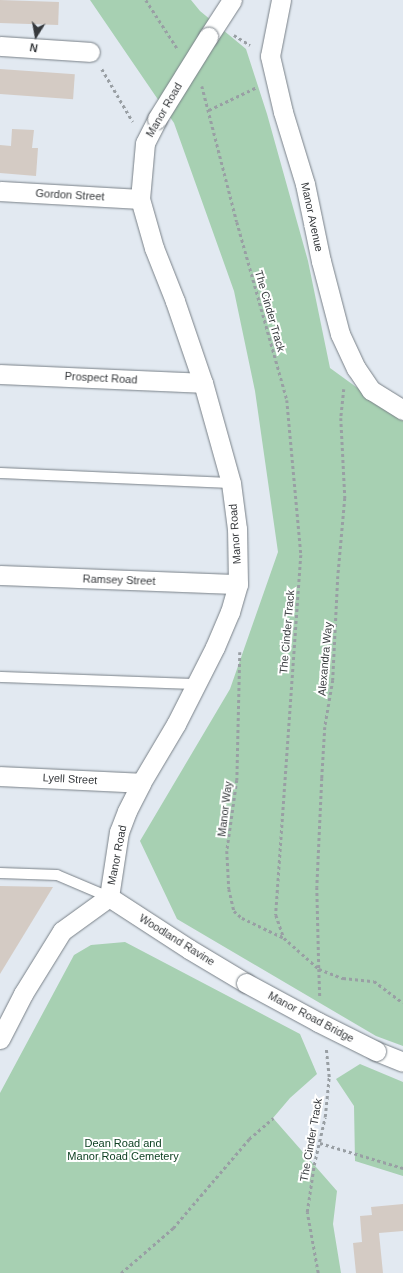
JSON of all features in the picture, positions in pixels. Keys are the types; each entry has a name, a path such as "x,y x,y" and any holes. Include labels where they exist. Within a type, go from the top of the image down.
{"street":[{"name":"Manor Road","path":"0,1039 23,994 62,931 109,897 119,832 141,783 176,724 196,684 230,612 238,584 237,529 231,483 203,383 175,301 154,248 140,199 145,143 157,119 232,0"},
{"name":"Manor Avenue","path":"282,0 270,56 283,112 305,184 321,261 340,334 356,368 371,390 403,410"},
{"path":"0,46 90,52"},
{"name":"Gordon Street","path":"0,192 140,199"},
{"name":"Prospect Road","path":"0,374 203,383"},
{"name":"Ramsey Street","path":"0,575 238,584"},
{"name":"Lyell Street","path":"0,776 141,783"},
{"name":"Woodland Ravine","path":"109,897 189,949 246,983"},
{"name":"Manor Road Bridge","path":"246,983 318,1022 376,1051 403,1062"}],"lane":[{"path":"0,473 231,483"},
{"path":"0,677 196,684"},
{"path":"0,873 57,875 109,897"}],"path":[{"path":"146,0 181,53"},
{"path":"212,31 270,56"},
{"path":"90,52 112,84 145,143"},
{"path":"209,110 275,78"},
{"name":"The Cinder Track","path":"198,80 202,86 209,110 237,222 287,400 301,555 276,915 284,938 318,969"},
{"name":"Alexandra Way","path":"318,969 317,887 322,778 325,727 333,680 338,576 345,498 342,418 344,388"},
{"name":"Manor Way","path":"240,652 237,780 228,851 229,889 234,911 242,918 284,938"},
{"path":"320,1000 318,969 343,978 374,981 403,1003"},
{"name":"The Cinder Track","path":"318,1273 307,1212 314,1165 320,1143 329,1077 325,1046"},
{"path":"122,1273 173,1228 249,1139 273,1118"},
{"path":"320,1143 403,1168"}],"green space":[{"path":"90,0 191,0 200,11 246,49 267,114 308,261 330,368 403,421 403,1046 376,1036 177,919 140,841 230,689 278,552 255,391 234,291 174,123"},
{"name":"Dean Road and Manor Road Cemetery","path":"125,942 300,1034 317,1074 290,1098 273,1118 337,1191 333,1224 341,1273 0,1273 0,1093 74,955 91,945"},
{"path":"360,1064 403,1082 403,1176 355,1161 354,1106 336,1079"}],"building":[{"path":"0,0 59,2 58,25 0,23"},
{"path":"0,69 75,74 73,99 0,94"},
{"path":"12,129 34,130 32,148 38,148 36,176 0,173 0,145 11,146"},
{"path":"0,886 53,887 0,974"},
{"path":"403,1204 403,1231 379,1233 383,1273 356,1273 353,1243 362,1242 360,1216 372,1215 371,1207"}]}
